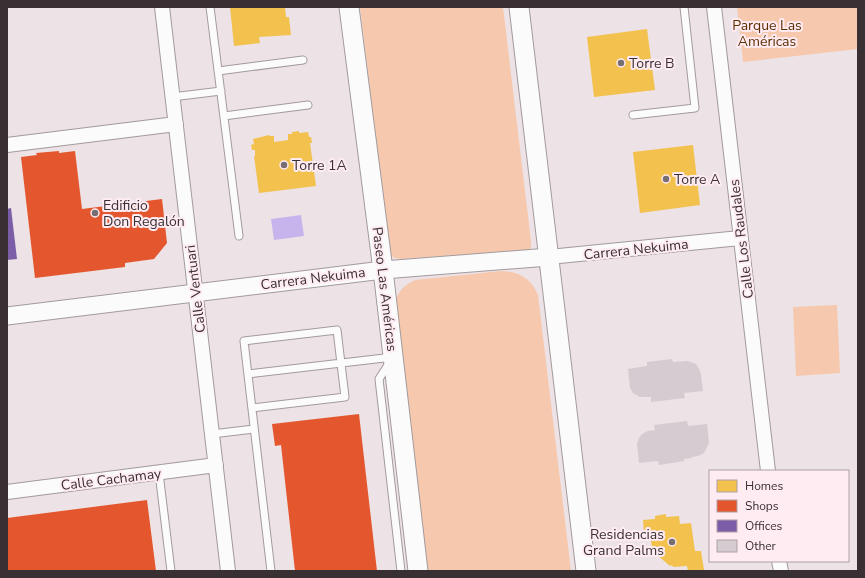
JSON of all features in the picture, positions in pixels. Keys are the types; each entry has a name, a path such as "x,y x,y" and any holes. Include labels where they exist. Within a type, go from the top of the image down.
{"main road":[{"name":"Paseo Las Américas","path":"349,7 383,270 418,571"},
{"path":"519,7 586,571"}],"street":[{"name":"Calle Ventuari","path":"162,7 228,571"},
{"name":"Calle Los Raudales","path":"714,7 768,470"},
{"path":"7,145 176,124"},
{"name":"Carrera Nekuima","path":"7,316 383,270 549,257 740,238"},
{"name":"Calle Cachamay","path":"7,492 216,465"}],"lane":[{"path":"210,7 239,236"},
{"path":"633,115 695,108 684,7"},
{"path":"218,71 303,60"},
{"path":"172,97 221,91"},
{"path":"224,116 308,105"},
{"path":"252,408 345,397 337,330 244,341 270,571"},
{"path":"248,374 393,357"},
{"path":"393,357 379,379 401,571"},
{"path":"212,434 254,429"},
{"path":"159,473 171,571"}],"green space":[{"path":"360,7 503,7 531,248 528,250 401,259 390,255"},
{"name":"Parque Las Américas","path":"737,7 858,7 858,49 743,62"},
{"path":"501,271 514,272 524,277 532,284 538,295 571,571 428,571 396,302 398,294 403,287 415,280"},
{"path":"837,305 840,373 796,376 793,307"}],"shaded area":[{"path":"301,215 304,236 274,240 271,219"}],"building: Homes":[{"path":"230,7 285,7 286,17 289,17 291,35 259,37 260,43 234,46"},
{"name":"Torre B","path":"647,29 655,90 594,97 587,37"},
{"name":"Torre 1A","path":"299,131 299,133 308,132 309,137 311,137 312,143 310,143 316,186 259,193 254,156 255,150 252,150 251,145 254,144 253,139 269,135 274,136 274,142 288,140 288,134"},
{"name":"Torre A","path":"693,145 700,205 640,213 633,152"},
{"name":"Residencias Grand Palms","path":"666,514 666,517 679,516 680,524 691,523 695,551 701,551 704,570 688,571 687,566 670,566 650,549 652,548 650,534 644,534 643,520 655,519 655,516"}],"building: Shops":[{"name":"Edificio Don Regalón","path":"59,151 59,153 75,151 82,209 162,199 167,243 154,259 125,263 125,267 35,278 21,157 37,155 36,153"},
{"path":"359,414 377,571 295,571 281,445 275,446 272,424"},
{"path":"147,500 156,571 7,571 7,518"}],"building: Offices":[{"path":"11,208 17,259 7,260 7,209"}],"building: Other":[{"path":"672,359 673,362 688,361 696,364 701,374 703,391 684,393 685,398 651,402 651,397 640,397 633,393 630,388 628,369 647,366 647,362"},
{"path":"687,421 688,426 707,424 709,443 704,453 691,457 692,458 684,459 684,461 659,465 658,461 639,463 637,444 642,434 655,430 654,425"}],"place":[{"name":"Torre B","path":"621,63"},
{"name":"Torre 1A","path":"284,165"},
{"name":"Torre A","path":"666,179"},
{"name":"Edificio Don Regalón","path":"95,213"},
{"name":"Residencias Grand Palms","path":"672,542"}]}
